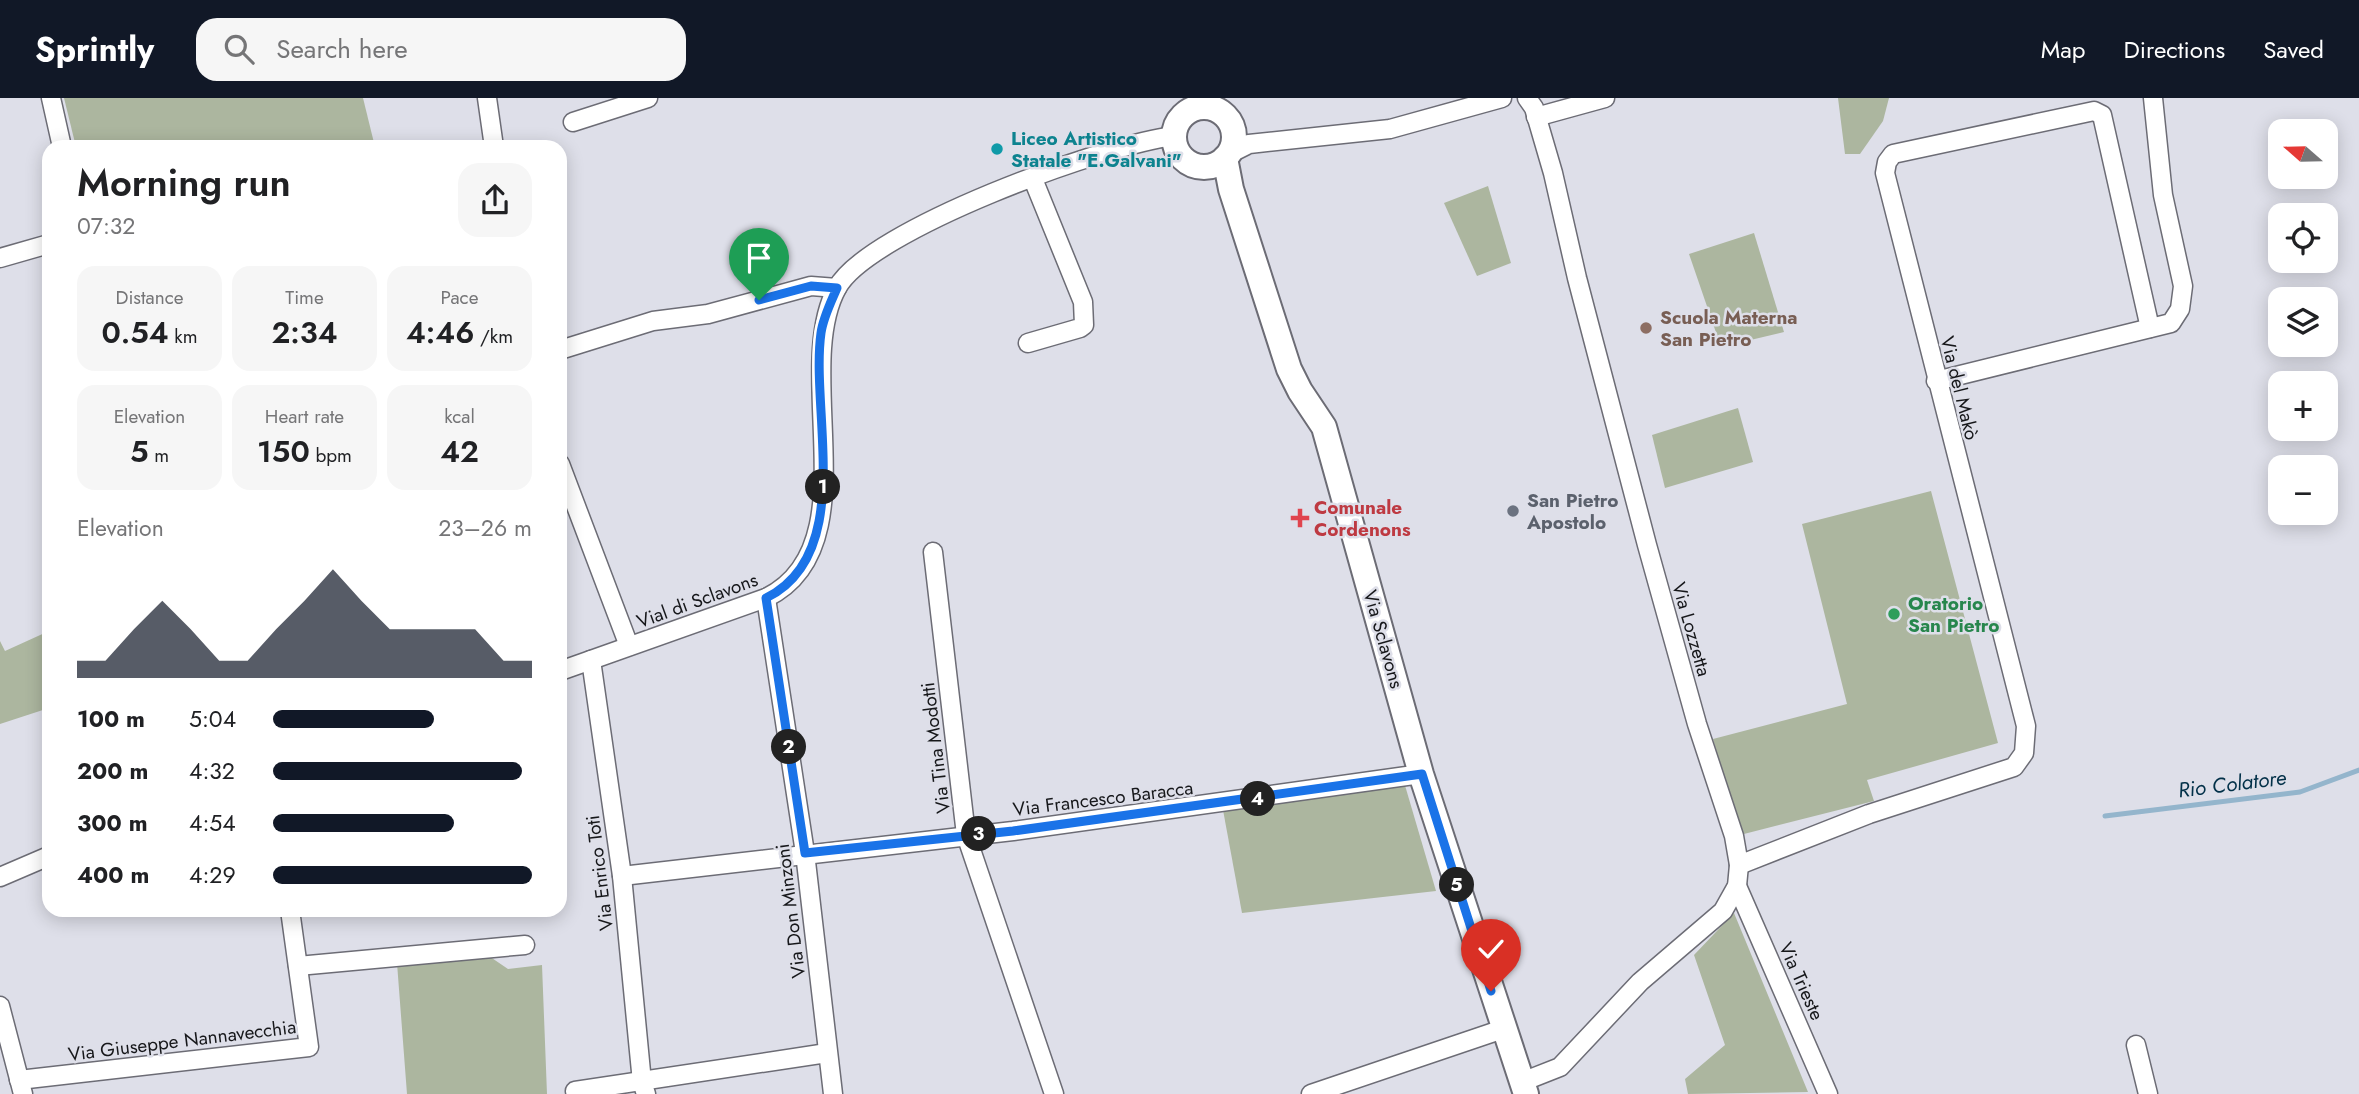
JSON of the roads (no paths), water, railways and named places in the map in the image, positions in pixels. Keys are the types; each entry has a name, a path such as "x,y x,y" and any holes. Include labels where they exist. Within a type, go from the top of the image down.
{"street":[{"path":"51,98 60,140"},
{"path":"487,98 493,140"},
{"path":"573,122 648,98"},
{"path":"1221,159 1249,144 1390,129 1502,98"},
{"name":"Via Lozzetta","path":"1524,1088 1560,1067 1640,982 1723,911 1737,886 1739,865 1734,836 1697,724 1647,545 1536,117 1527,98"},
{"path":"1536,117 1605,98"},
{"path":"1936,381 2171,323 2176,317 2183,286 2163,195 2153,98"},
{"path":"1175,136 1177,125 1200,103 1228,117 1234,136 1221,159"},
{"name":"Via del Makò","path":"1739,865 1869,814 2014,767 2024,753 2026,726 1936,381 1885,173 1887,162 1894,153 2094,111 2102,115 2150,328"},
{"name":"Via Sclavons","path":"1175,136 1175,145 1186,161 1221,159 1289,369 1324,427 1422,774 1524,1088"},
{"name":"Vial di Sclavons","path":"567,669 766,598 779,592 796,575 811,549 823,492 821,333 837,288 847,273 906,233 1033,179 1160,137 1175,136"},
{"path":"1028,343 1080,328 1084,325 1085,313 1083,302 1033,179"},
{"path":"0,258 42,246"},
{"path":"567,348 653,321 708,314 811,286 837,288"},
{"name":"Vial di Sclavons","path":"567,482 629,646"},
{"name":"Via Tina Modotti","path":"933,552 967,835 1054,1094"},
{"name":"Via Don Minzoni","path":"766,598 805,853 833,1094"},
{"name":"Via Enrico Toti","path":"591,660 622,876 644,1088"},
{"name":"Via Francesco Baracca","path":"622,876 1242,802 1422,774"},
{"path":"0,877 42,859"},
{"name":"Via Trieste","path":"1737,886 1828,1094"},
{"name":"Via Giuseppe Nannavecchia","path":"21,1090 309,1047 291,917"},
{"path":"298,966 525,945"},
{"path":"0,1006 21,1090"},
{"path":"1311,1094 1503,1029"},
{"path":"2136,1045 2148,1094"},
{"path":"575,1091 644,1088 827,1053"}],"waterway":[{"name":"Rio Colatore","path":"2105,816 2300,792 2359,770"}],"place":[{"name":"Liceo Artistico Statale \"E.Galvani\"","path":"997,149"},
{"name":"Scuola Materna San Pietro","path":"1646,328"},
{"name":"San Pietro Apostolo","path":"1513,511"},
{"name":"Comunale Cordenons","path":"1300,518"},
{"name":"Oratorio San Pietro","path":"1894,614"}]}
